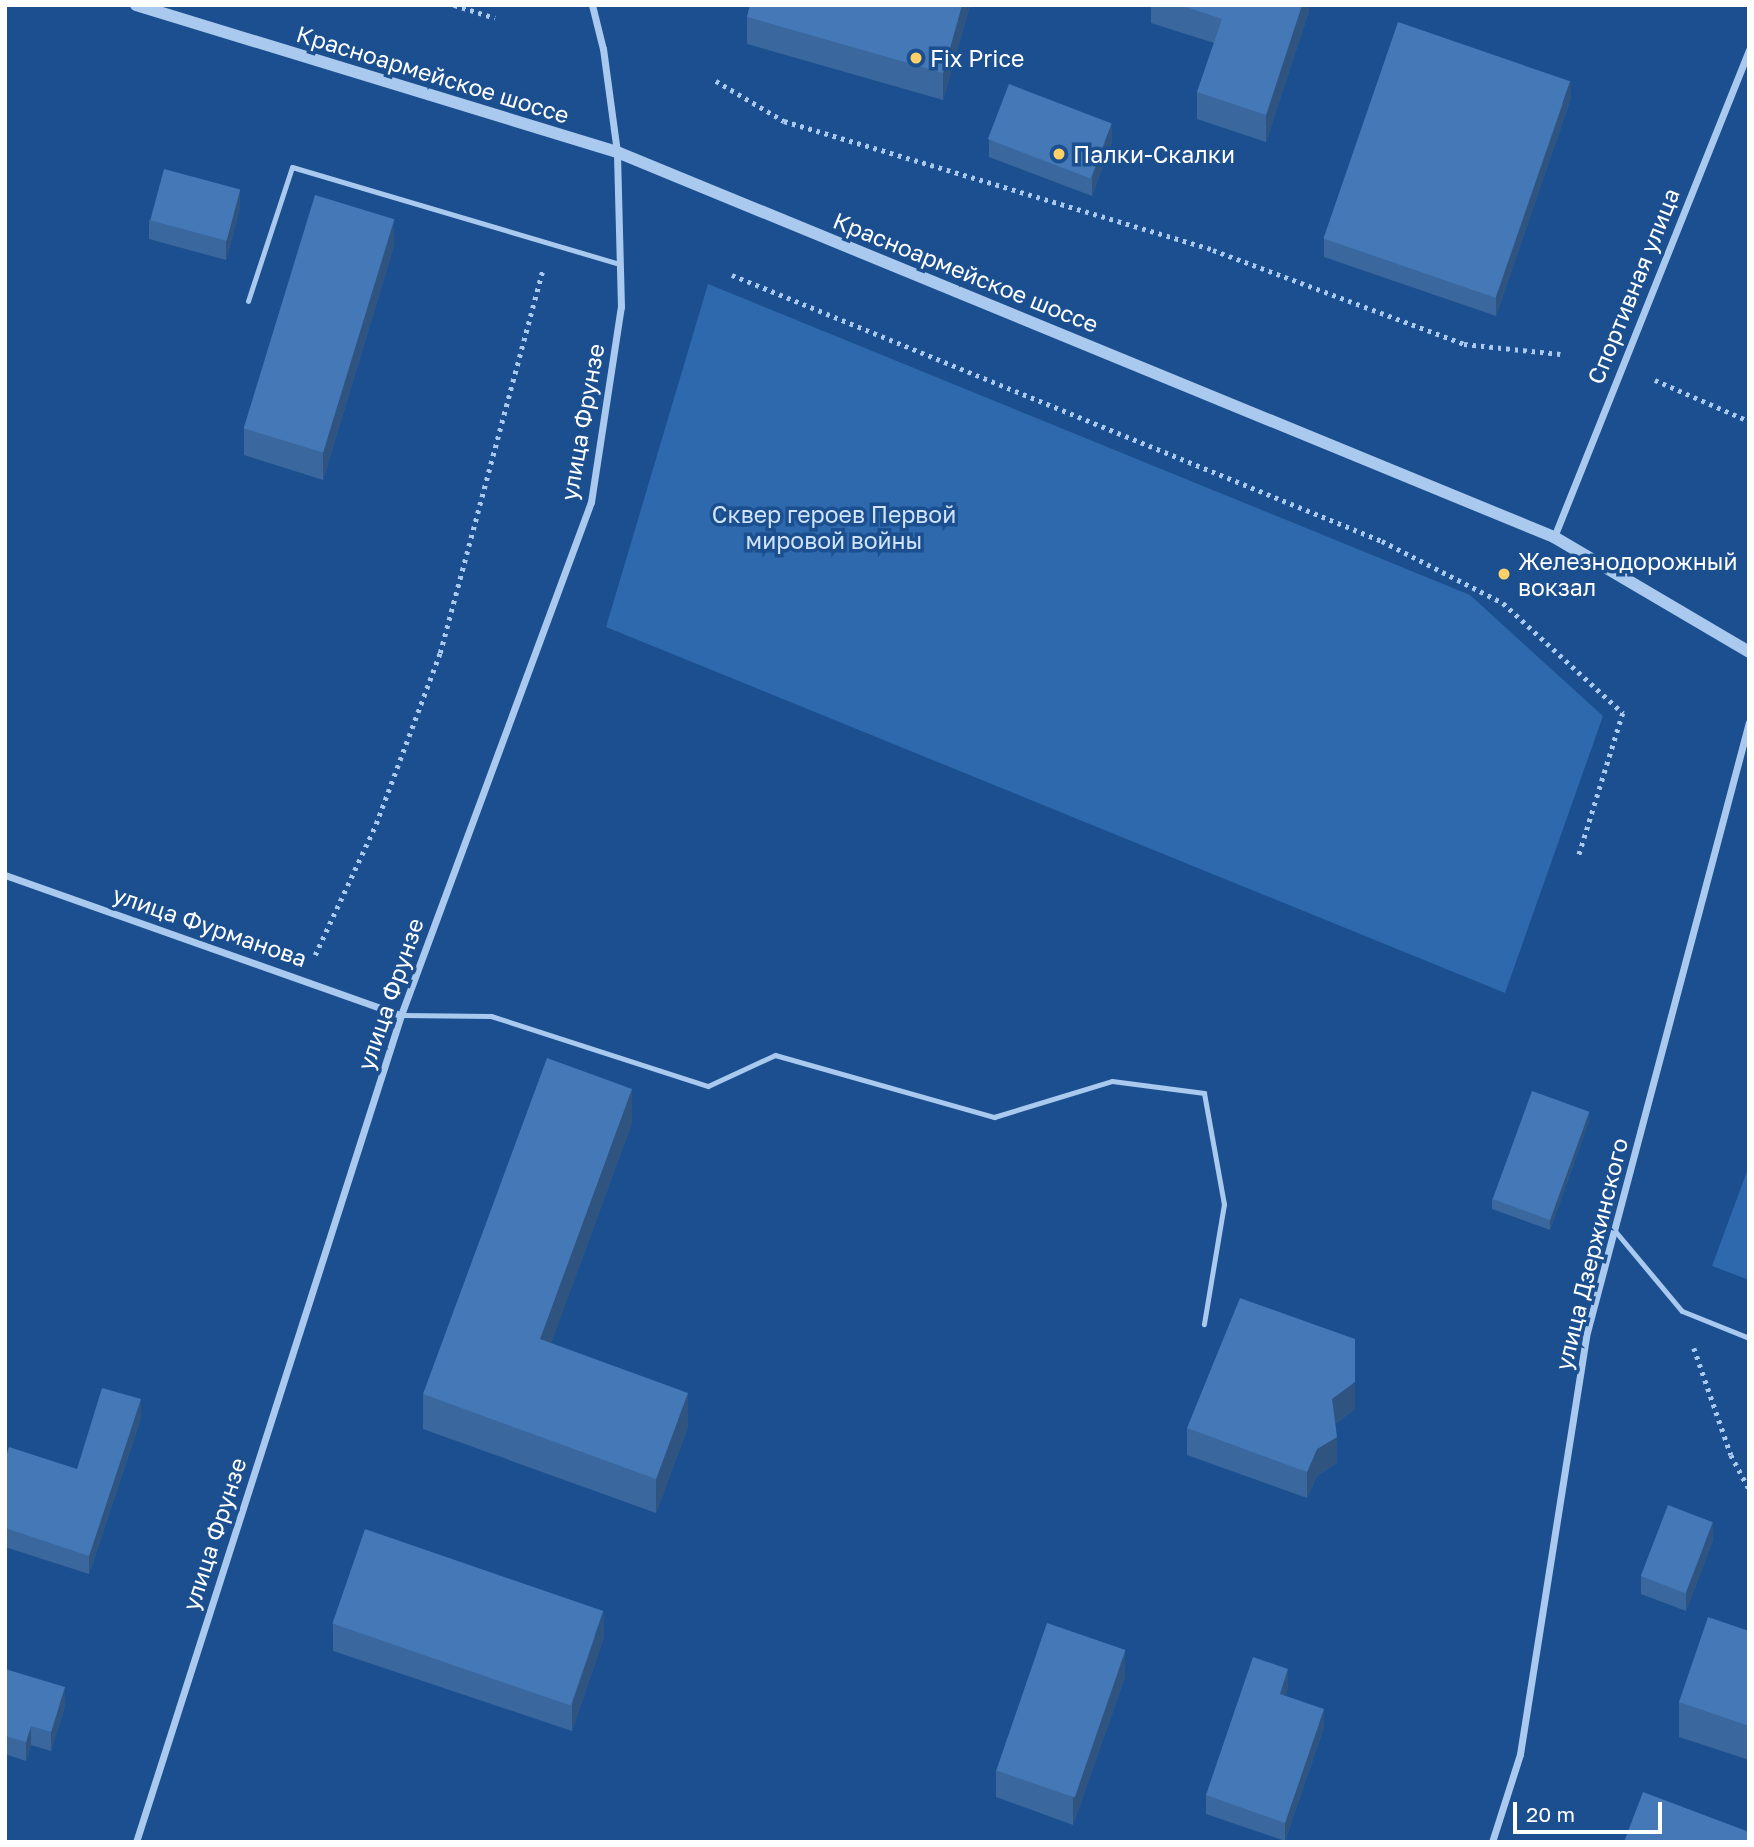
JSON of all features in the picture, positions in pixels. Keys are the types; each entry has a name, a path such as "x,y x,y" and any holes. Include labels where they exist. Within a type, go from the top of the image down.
{"street":[{"name":"Красноармейское шоссе","path":"136,5 617,152 1554,537 1749,652"},
{"name":"улица Фрунзе","path":"136,1842 401,1015 591,502 621,307 617,152 603,49 592,5"},
{"name":"Спортивная улица","path":"1554,537 1749,50"},
{"name":"улица Дзержинского","path":"1492,1842 1520,1754 1586,1336 1749,722"},
{"name":"улица Фурманова","path":"5,875 401,1015"}],"lane":[{"path":"248,300 292,167 619,264"},
{"path":"401,1015 491,1016 708,1086 775,1055 994,1117 1112,1081 1204,1093 1224,1204 1204,1324"},
{"path":"1615,1231 1682,1311 1749,1338"}],"path":[{"path":"454,5 495,18"},
{"path":"716,81 784,121 1213,250 1464,344 1560,354"},
{"path":"303,980 376,824 440,653 548,245"},
{"path":"732,275 1382,541 1503,603 1623,713 1578,858"},
{"path":"1654,380 1749,421"},
{"path":"1682,1311 1731,1455 1749,1489"}],"green space":[{"name":"Сквер героев Первой мировой войны","path":"708,284 1470,595 1603,716 1505,993 606,627"},
{"path":"1749,1166 1749,1280 1712,1266"}],"building":[{"path":"750,5 962,5 943,73 747,17"},
{"path":"1180,5 1302,5 1266,115 1197,92 1222,19"},
{"path":"1398,22 1570,81 1496,298 1323,239"},
{"path":"1009,84 1112,123 1091,179 988,139"},
{"path":"164,169 240,189 227,241 150,220"},
{"path":"315,195 394,219 323,453 244,428"},
{"path":"547,1058 632,1089 540,1339 688,1393 656,1479 423,1394"},
{"path":"1532,1091 1589,1112 1550,1220 1493,1199"},
{"path":"1240,1298 1355,1339 1355,1382 1332,1399 1337,1437 1317,1449 1307,1472 1187,1428"},
{"path":"102,1388 141,1399 89,1556 5,1528 5,1459 9,1447 77,1469"},
{"path":"1668,1505 1713,1522 1686,1593 1641,1576"},
{"path":"365,1529 603,1611 571,1706 332,1624"},
{"path":"1708,1617 1749,1631 1749,1726 1679,1702"},
{"path":"1047,1623 1125,1650 1075,1798 996,1771"},
{"path":"1253,1657 1288,1669 1280,1694 1324,1709 1285,1823 1206,1795"},
{"path":"5,1669 65,1687 51,1732 31,1726 26,1742 5,1736"},
{"path":"1643,1792 1749,1832 1749,1842 1624,1842"}],"place":[{"name":"Fix Price","path":"916,58"},
{"name":"Палки-Скалки","path":"1059,154"},
{"name":"Железнодорожный вокзал","path":"1504,574"}]}
